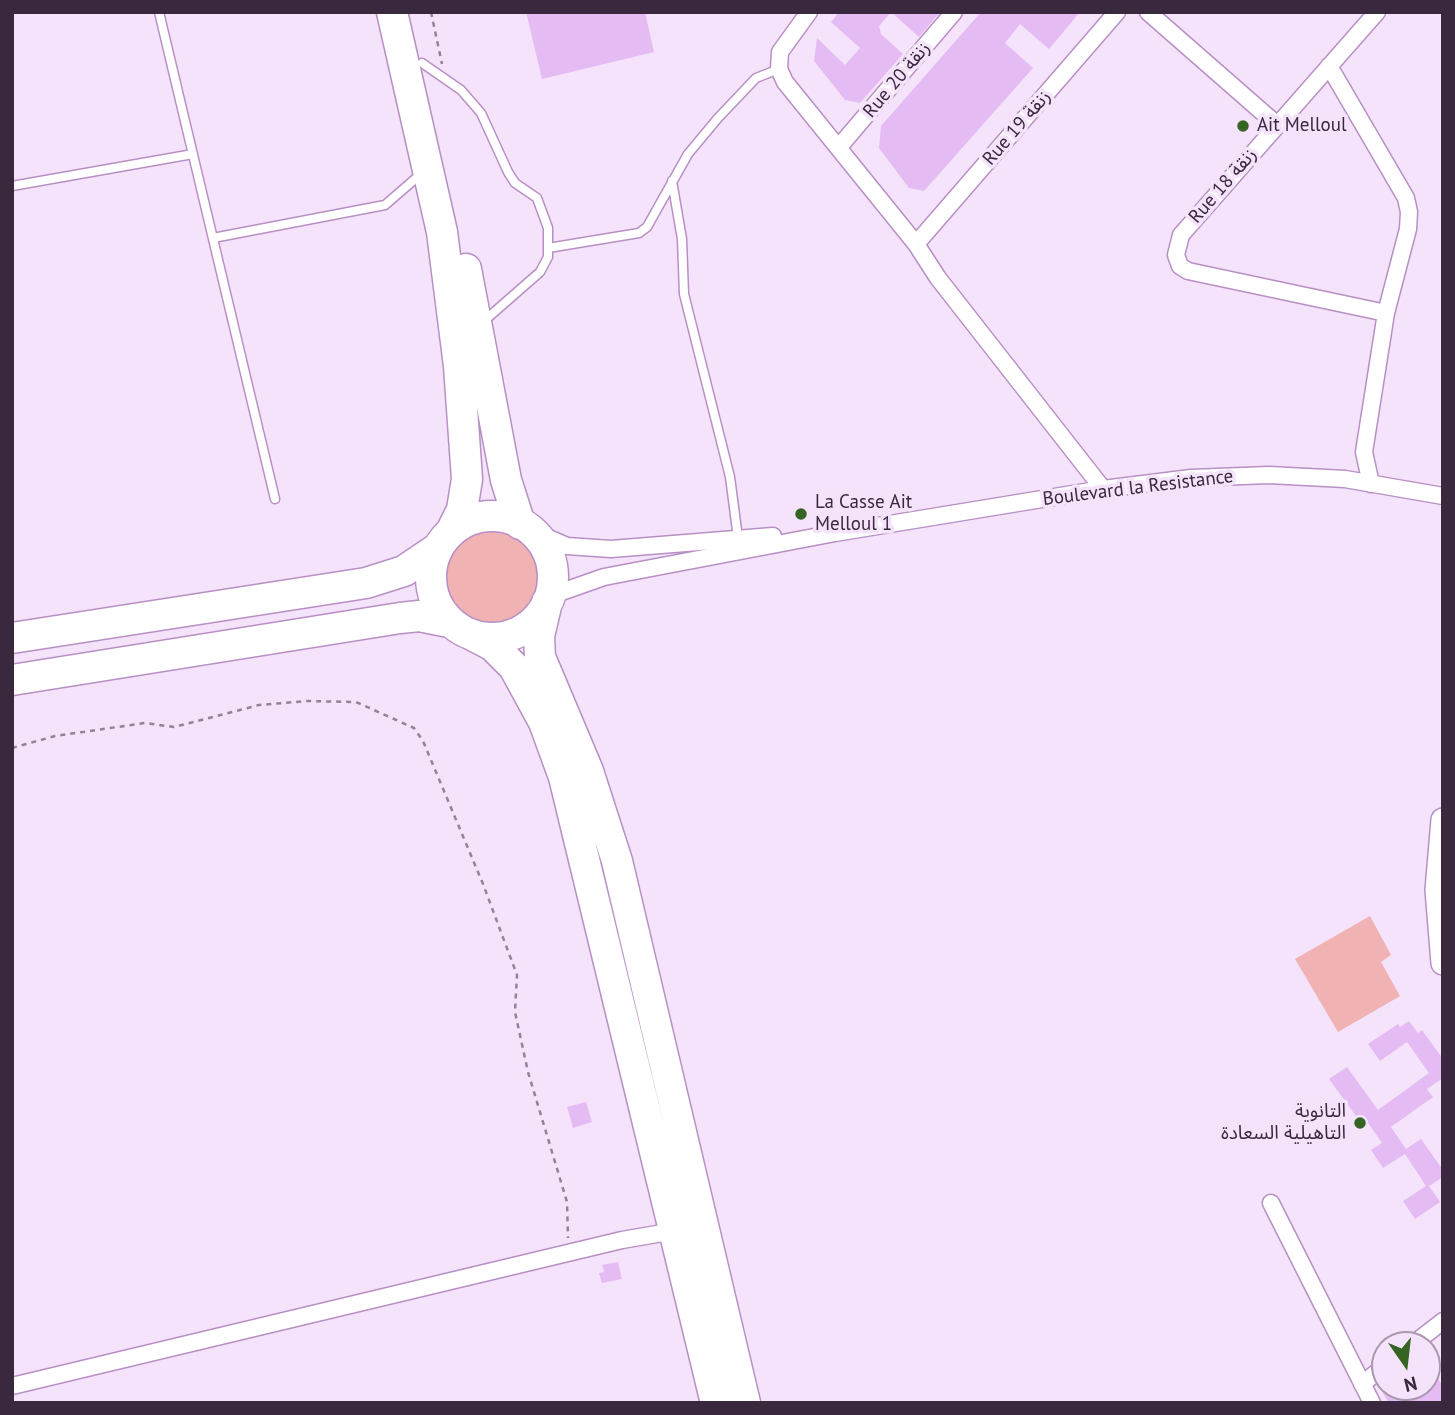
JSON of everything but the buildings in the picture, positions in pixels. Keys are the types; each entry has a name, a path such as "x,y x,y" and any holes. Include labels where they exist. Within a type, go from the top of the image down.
{"highway":[{"path":"392,12 442,232 467,450 465,495 430,573 432,590 438,607 461,628 493,646 514,667 544,722 557,754 689,1228 745,1403"},
{"path":"409,12 434,72 447,164 506,480 525,527 549,556 552,572 539,636 541,657 588,771 617,861 689,1228 716,1403"},
{"path":"12,638 366,583 404,570 480,518 505,518 525,527"},
{"path":"12,680 419,616 489,638 516,633 537,617 548,599"}],"street":[{"name":"Rue 20 زنقة","path":"839,148 954,12"},
{"name":"Rue 19 زنقة","path":"916,244 1117,12"},
{"path":"1148,12 1276,124"},
{"name":"Rue 18 زنقة","path":"1377,12 1181,235 1176,254 1180,266 1188,271 1386,313"},
{"path":"799,16 780,52 779,69 785,82 916,244 938,278 1103,489"},
{"path":"1329,66 1406,198 1408,229 1386,313 1364,452 1371,484"},
{"path":"1345,479 1364,452"},
{"name":"Boulevard la Resistance","path":"548,599 564,588 604,577 835,533 1103,489 1192,478 1256,475 1345,479 1443,496"},
{"name":"Boulevard la Resistance","path":"525,527 556,543 587,548 835,533"},
{"path":"1443,820 1437,890 1443,964"},
{"path":"1271,1203 1372,1403"},
{"path":"12,1386 569,1255 622,1240 689,1228"},
{"path":"1362,1384 1371,1377"}],"lane":[{"path":"159,12 275,499"},
{"path":"548,248 639,233 647,227 688,154 745,87 756,78 779,69"},
{"path":"434,72 461,90 481,113 515,183 537,198 548,228 548,248 540,272 476,327"},
{"path":"12,186 193,154"},
{"path":"213,238 385,205 428,169"},
{"path":"672,181 682,239 684,294 730,477 738,538"}],"path":[{"path":"431,12 434,72"},
{"path":"12,748 55,736 145,723 174,727 259,705 307,701 356,702 414,728 423,741 483,884 517,975 515,1012 528,1072 568,1202 569,1255"}],"shaded area":[{"path":"492,525 512,529 529,541 541,558 545,578 541,598 529,615 512,627 492,631 472,627 455,615 443,598 439,578 443,558 455,541 472,529"},
{"path":"1370,916 1391,955 1381,962 1400,996 1338,1032 1295,959"}],"place":[{"name":"Ait Melloul","path":"1243,126"},
{"name":"La Casse Ait Melloul 1","path":"801,514"},
{"name":"التانوية التاهيلية السعادة","path":"1360,1123"}]}
